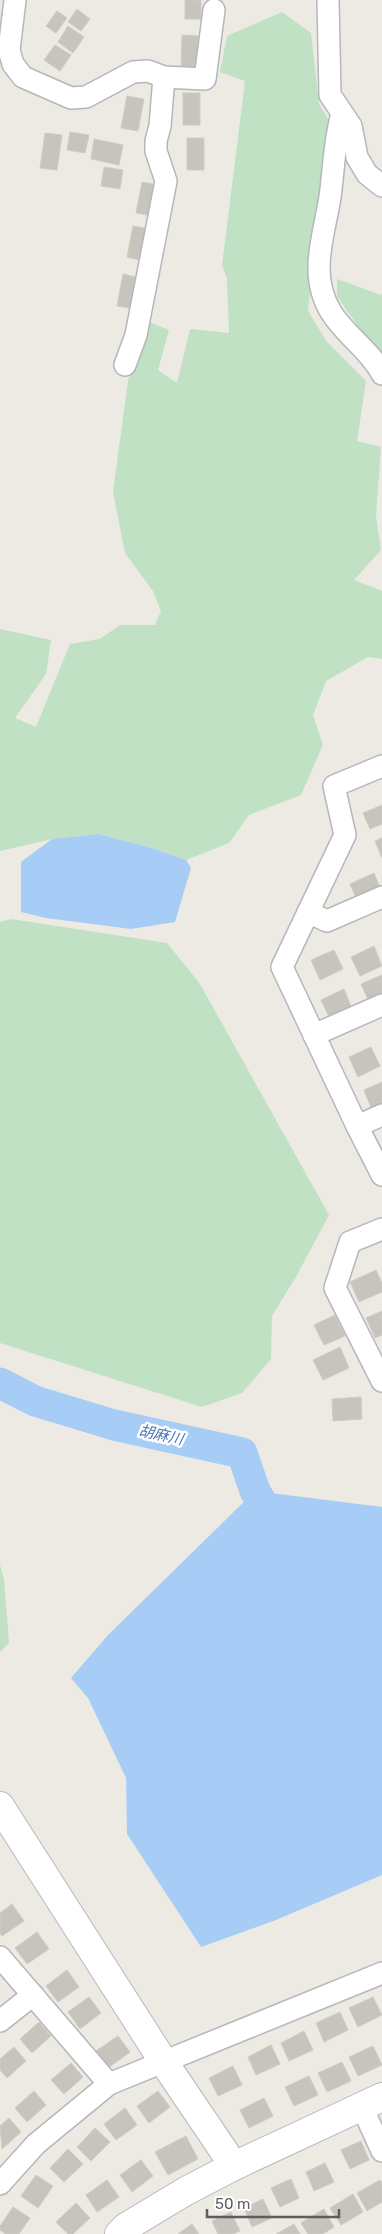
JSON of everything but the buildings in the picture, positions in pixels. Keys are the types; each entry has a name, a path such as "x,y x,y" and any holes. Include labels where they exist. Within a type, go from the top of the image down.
{"street":[{"path":"15,0 9,50 13,64 23,77 71,98 86,98 133,72 148,70 164,77 205,79 214,10"},
{"path":"328,0 330,95 351,126 357,157 367,174 382,186"},
{"path":"125,364 136,335 166,181 156,152 164,77"},
{"path":"342,114 337,132 330,198 320,240 318,270 322,294 331,313 382,373"},
{"path":"382,766 334,786 345,835 282,967 382,1175"},
{"path":"308,912 327,922 382,898"},
{"path":"314,1035 382,1005"},
{"path":"357,1126 382,1114"},
{"path":"382,1229 350,1242 335,1288 382,1381"},
{"path":"0,1806 163,2061 234,2166"},
{"path":"0,1956 109,2084"},
{"path":"0,2184 36,2144 109,2084 382,1973"},
{"path":"0,2021 33,1996"},
{"path":"119,2234 126,2227 177,2196 234,2166 372,2102 382,2151"}],"green space":[{"path":"282,12 311,33 319,104 331,124 308,311 327,342 366,381 357,441 381,447 376,516 381,550 354,580 382,591 382,659 368,657 326,681 313,715 323,745 301,795 249,815 229,843 186,860 152,848 98,834 52,839 0,851 0,629 51,640 46,674 15,718 36,727 70,644 100,639 120,625 155,625 161,611 153,591 125,553 113,492 128,381 147,321 169,330 158,370 177,383 190,329 229,333 227,279 222,265 245,81 220,72 227,36"},
{"path":"337,279 381,295 382,293 382,357 379,357 337,296"},
{"path":"11,919 167,943 200,984 329,1215 297,1275 272,1316 271,1359 242,1393 202,1407 0,1343 0,922"},
{"path":"0,1565 4,1579 9,1643 0,1652"}],"water":[{"path":"98,834 152,848 186,860 191,868 175,922 131,929 46,918 21,912 21,862 52,839"},
{"path":"255,1491 382,1507 382,1875 276,1920 201,1947 127,1834 126,1778 88,1698 71,1678 108,1635"}],"waterway":[{"name":"胡麻川","path":"0,1383 35,1401 114,1425 242,1453 255,1491 277,1527"}]}
